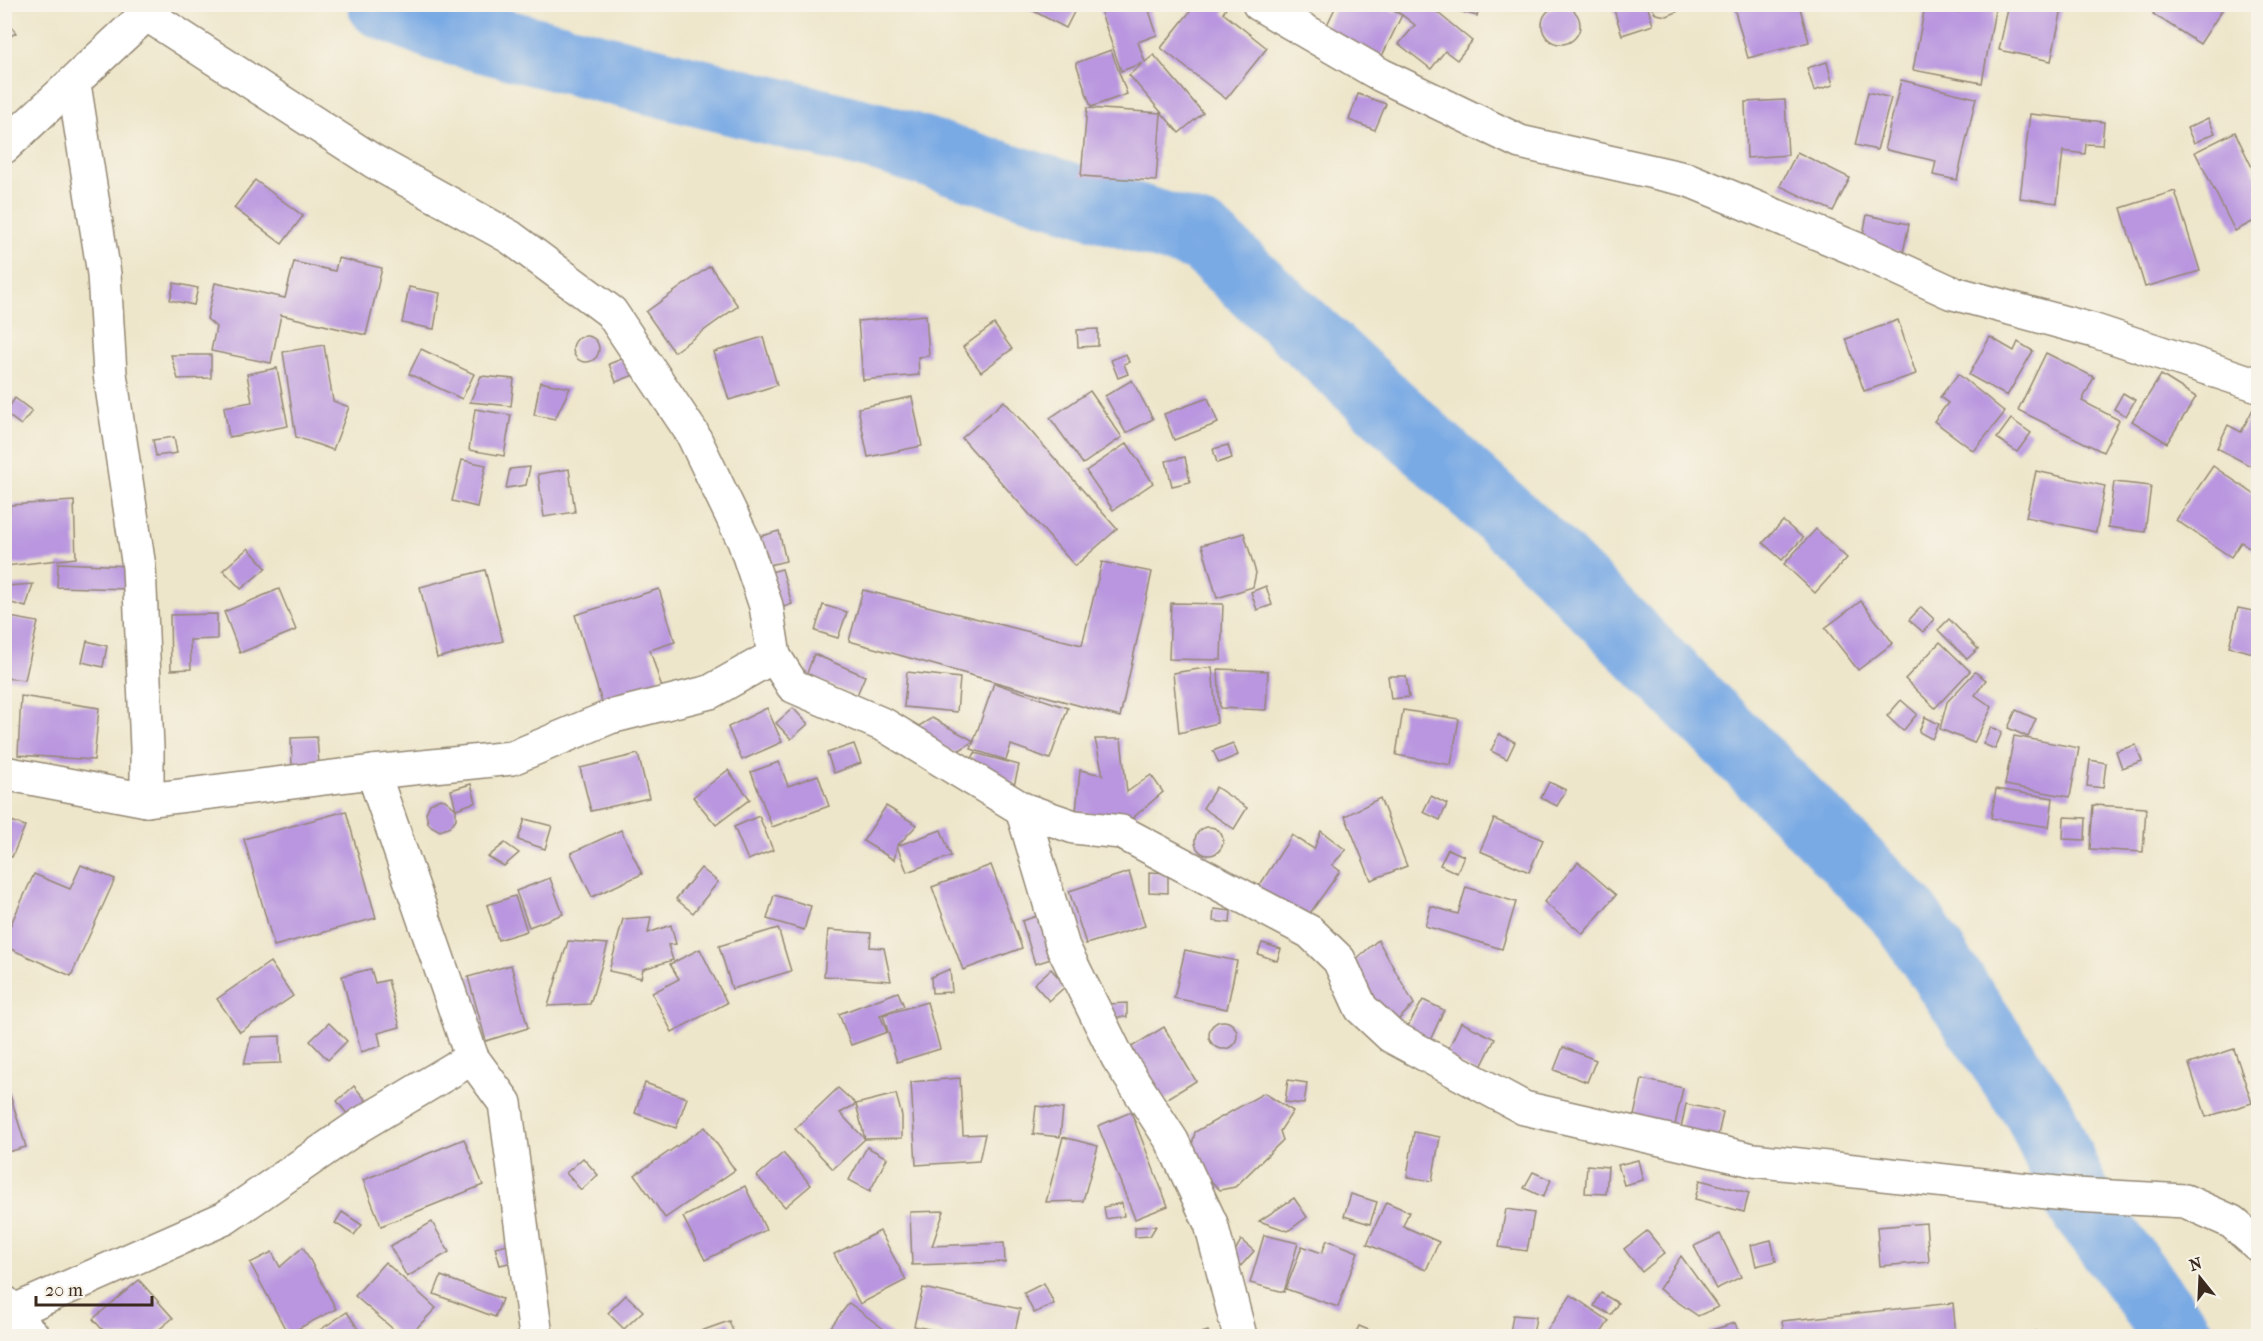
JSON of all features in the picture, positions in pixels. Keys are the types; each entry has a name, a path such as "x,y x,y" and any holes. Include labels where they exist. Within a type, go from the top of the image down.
{"street":[{"path":"1259,4 1381,75 1520,142 1689,180 1856,249 1950,292 2094,331 2259,385"},
{"path":"4,147 9,145 74,84 151,9 373,161 510,237 612,312 692,433 744,541 766,606 774,656 794,686 886,726 1022,809 1074,827 1121,832 1310,932 1339,960 1360,1008 1391,1036 1524,1108 1753,1160 2075,1196 2185,1201 2232,1222 2259,1245"},
{"path":"74,84 104,274 110,375 140,567 147,800"},
{"path":"4,773 147,800 373,772 512,758 610,717 710,692 774,656"},
{"path":"373,772 472,1058 505,1103 536,1336"},
{"path":"1022,809 1063,947 1118,1059 1172,1141 1211,1224 1240,1336"},
{"path":"33,1336 7,1307 225,1218 360,1125 472,1058"}],"building":[{"path":"1020,4 1078,4 1066,28"},
{"path":"1098,4 1147,4 1157,35 1138,42 1145,62 1154,55 1203,113 1179,133 1129,75 1143,63 1121,71"},
{"path":"1196,4 1229,4 1223,13 1267,48 1226,99 1161,48"},
{"path":"1337,4 1379,4 1402,15 1382,56 1324,31"},
{"path":"1401,4 1427,4 1472,41 1457,60 1445,51 1431,69 1399,44 1415,25 1396,11"},
{"path":"1433,4 1480,4 1477,16"},
{"path":"1612,4 1647,4 1653,25 1622,35"},
{"path":"1649,4 1681,4 1677,12 1667,16 1656,14"},
{"path":"1733,4 1799,4 1809,42 1748,58"},
{"path":"1960,4 1996,4 1982,83 1913,70 1925,6 1959,12"},
{"path":"2009,4 2063,4 2051,61 1999,50"},
{"path":"2159,4 2226,4 2200,44 2153,14"},
{"path":"1561,6 1575,11 1580,25 1575,39 1561,44 1547,39 1542,25 1547,11"},
{"path":"4,16 16,33 4,40"},
{"path":"1111,50 1127,94 1091,107 1076,63"},
{"path":"1827,62 1833,85 1814,91 1807,68"},
{"path":"1901,80 1976,98 1957,180 1933,175 1936,161 1887,150 1885,146"},
{"path":"1868,92 1891,98 1877,150 1855,145"},
{"path":"1358,94 1386,104 1375,130 1349,120"},
{"path":"1785,100 1788,155 1747,158 1745,102"},
{"path":"1087,108 1161,113 1156,181 1081,176"},
{"path":"2030,114 2104,122 2102,145 2086,144 2085,154 2063,151 2057,203 2020,198"},
{"path":"2208,118 2215,133 2194,143 2187,128"},
{"path":"2235,132 2258,180 2258,219 2235,231 2195,152"},
{"path":"1797,152 1850,178 1833,211 1780,186"},
{"path":"255,180 303,216 282,244 234,208"},
{"path":"2175,191 2200,271 2145,287 2121,208"},
{"path":"1867,215 1909,224 1903,253 1861,244"},
{"path":"338,258 382,268 366,335 281,315 271,363 211,351 216,327 207,319 215,283 285,298 294,262 335,271"},
{"path":"710,266 738,306 674,352 646,312"},
{"path":"174,283 198,288 194,305 170,300"},
{"path":"409,287 440,293 434,329 402,323"},
{"path":"926,315 929,356 918,357 919,375 863,380 858,321"},
{"path":"1898,320 1916,374 1864,391 1846,339"},
{"path":"994,324 1012,349 981,372 963,347"},
{"path":"1098,329 1098,346 1078,347 1077,330"},
{"path":"586,336 595,340 599,349 595,358 586,362 577,358 573,349 577,340"},
{"path":"763,337 777,385 729,400 714,352"},
{"path":"1990,337 2014,351 2018,342 2033,351 2007,396 1969,375"},
{"path":"324,345 333,401 349,407 333,450 296,437 283,352"},
{"path":"421,349 474,374 462,399 409,374"},
{"path":"2046,353 2094,377 2082,401 2119,420 2103,452 2018,410"},
{"path":"1126,354 1129,362 1124,364 1128,374 1118,378 1111,360"},
{"path":"171,355 211,355 211,378 178,379"},
{"path":"624,358 639,373 616,382 609,364"},
{"path":"277,368 288,426 229,437 224,407 252,402 247,374"},
{"path":"1958,374 2005,412 1974,451 1934,421 1948,403 1940,397"},
{"path":"2161,375 2196,397 2167,443 2132,421"},
{"path":"481,376 514,379 511,406 470,402"},
{"path":"1132,380 1153,419 1126,433 1105,396"},
{"path":"540,382 570,388 555,419 534,415"},
{"path":"1090,391 1122,437 1083,464 1050,418"},
{"path":"2123,393 2135,400 2126,416 2114,409"},
{"path":"912,397 922,446 868,457 858,408"},
{"path":"15,398 32,411 21,425 5,413"},
{"path":"1208,398 1218,423 1174,440 1164,414"},
{"path":"1004,401 1117,529 1075,566 962,438"},
{"path":"475,409 511,415 504,456 469,450"},
{"path":"2253,409 2258,412 2258,470 2217,448 2228,425 2241,432"},
{"path":"2011,419 2031,433 2017,452 1997,438"},
{"path":"174,437 177,453 156,456 153,440"},
{"path":"1127,443 1153,483 1113,510 1086,471"},
{"path":"1228,445 1232,458 1217,463 1213,449"},
{"path":"1185,457 1190,482 1172,486 1166,461"},
{"path":"462,460 486,465 477,507 452,501"},
{"path":"2213,466 2258,497 2258,543 2254,550 2241,542 2231,557 2176,520"},
{"path":"530,467 526,485 506,488 510,469"},
{"path":"569,469 575,512 544,517 538,474"},
{"path":"2036,471 2105,486 2096,532 2026,517"},
{"path":"2114,482 2151,486 2145,532 2108,527"},
{"path":"74,501 76,558 6,566 10,505"},
{"path":"1783,521 1803,538 1782,560 1763,543"},
{"path":"1816,529 1847,558 1815,593 1784,564"},
{"path":"779,531 786,561 765,566 758,537"},
{"path":"1244,533 1256,573 1253,587 1217,598 1202,545"},
{"path":"248,548 266,568 241,589 223,570"},
{"path":"1102,562 1152,572 1120,717 849,641 863,590 1082,645"},
{"path":"58,563 130,566 129,589 57,587"},
{"path":"782,569 792,604 778,609 767,573"},
{"path":"485,570 503,641 437,658 420,587"},
{"path":"33,584 26,607 4,601 7,586"},
{"path":"1266,586 1272,605 1257,610 1251,592"},
{"path":"279,589 296,630 240,653 224,612"},
{"path":"659,589 675,642 650,650 662,688 603,706 575,615"},
{"path":"1861,601 1893,643 1858,670 1825,628"},
{"path":"1171,603 1223,604 1221,660 1169,659"},
{"path":"823,605 847,612 838,638 815,631"},
{"path":"1921,607 1934,619 1923,632 1909,620"},
{"path":"2238,608 2258,612 2258,654 2229,647"},
{"path":"217,614 217,639 190,640 191,669 171,670 170,615"},
{"path":"4,616 38,622 25,680 4,678"},
{"path":"1949,619 1978,649 1967,659 1938,630"},
{"path":"87,641 107,646 103,667 82,662"},
{"path":"1940,642 1970,671 1935,708 1905,679"},
{"path":"814,654 865,676 857,695 806,676"},
{"path":"1212,667 1217,723 1179,733 1173,673"},
{"path":"1218,669 1268,671 1266,710 1220,708"},
{"path":"907,672 960,678 957,712 904,707"},
{"path":"1975,672 1986,680 1975,695 1992,707 1974,743 1940,729 1947,702"},
{"path":"1388,676 1406,676 1409,697 1391,699"},
{"path":"994,683 1068,708 1050,759 1011,745 1006,760 971,749"},
{"path":"21,696 99,708 94,760 18,755"},
{"path":"1901,700 1917,714 1903,731 1887,716"},
{"path":"767,708 782,742 742,760 728,727"},
{"path":"793,708 808,724 791,739 776,723"},
{"path":"1403,710 1459,719 1451,765 1396,755"},
{"path":"2016,710 2036,719 2028,737 2008,728"},
{"path":"1925,717 1939,724 1932,739 1919,732"},
{"path":"932,718 974,741 955,753 912,730"},
{"path":"1991,727 2002,732 1995,749 1983,744"},
{"path":"1499,734 1515,742 1507,759 1491,751"},
{"path":"2014,736 2079,748 2070,797 2005,785"},
{"path":"317,737 319,765 292,767 291,738"},
{"path":"1095,739 1121,739 1127,792 1151,775 1163,792 1128,822 1076,812 1080,770 1103,775"},
{"path":"1233,743 1238,755 1219,763 1213,751"},
{"path":"854,744 861,763 834,773 827,753"},
{"path":"2136,745 2142,761 2122,768 2116,751"},
{"path":"975,753 1019,765 1013,790 969,764"},
{"path":"638,754 649,798 591,811 580,768"},
{"path":"2090,760 2106,763 2103,788 2087,786"},
{"path":"779,762 788,786 818,775 829,806 772,827 751,772"},
{"path":"728,770 750,799 716,825 693,797"},
{"path":"1549,782 1566,790 1557,806 1541,798"},
{"path":"471,784 476,802 456,809 451,790"},
{"path":"1216,787 1247,808 1234,829 1203,808"},
{"path":"1996,789 2053,798 2049,827 1991,818"},
{"path":"1431,796 1447,804 1440,820 1423,812"},
{"path":"1380,798 1407,866 1371,880 1345,816"},
{"path":"440,799 445,800 456,809 456,819 450,827 440,831 428,823 426,813 430,804"},
{"path":"2093,805 2146,808 2143,852 2090,849"},
{"path":"886,806 917,825 897,846 894,860 863,841"},
{"path":"346,811 376,918 274,946 244,839"},
{"path":"759,816 773,850 748,860 734,827"},
{"path":"2064,817 2086,818 2085,840 2063,839"},
{"path":"6,819 25,826 12,857 4,854"},
{"path":"525,819 552,826 545,849 518,840"},
{"path":"1494,819 1543,840 1529,872 1480,851"},
{"path":"1209,827 1219,831 1223,841 1219,851 1209,855 1199,851 1195,841 1199,831"},
{"path":"621,830 642,874 592,897 571,853"},
{"path":"941,830 951,856 907,872 897,846"},
{"path":"1321,831 1346,850 1332,865 1340,871 1306,919 1256,891 1292,835 1314,849"},
{"path":"505,843 519,853 504,866 488,857"},
{"path":"1448,849 1464,856 1457,873 1440,865"},
{"path":"1578,862 1616,895 1583,934 1544,902"},
{"path":"81,865 115,879 71,976 4,946 4,939 34,874 70,889"},
{"path":"991,865 1022,948 963,970 932,887"},
{"path":"701,868 718,882 693,913 676,899"},
{"path":"1129,872 1145,926 1086,944 1069,891"},
{"path":"1149,872 1168,873 1168,893 1149,892"},
{"path":"550,878 563,914 529,927 516,891"},
{"path":"1466,887 1516,902 1502,949 1425,926 1431,906 1458,914"},
{"path":"774,895 811,906 804,930 767,919"},
{"path":"515,896 527,931 498,940 487,905"},
{"path":"1214,909 1231,911 1230,923 1213,921"},
{"path":"1040,915 1054,958 1035,964 1022,921"},
{"path":"651,917 648,933 671,925 676,944 668,945 673,960 643,969 641,978 609,971 623,919"},
{"path":"778,928 791,971 732,989 719,946"},
{"path":"828,930 871,933 870,947 884,948 891,981 824,976"},
{"path":"1378,940 1414,1004 1389,1029 1346,968"},
{"path":"568,941 608,944 590,1004 548,1006"},
{"path":"1262,943 1281,949 1277,961 1258,954"},
{"path":"700,949 727,1003 672,1032 652,993 679,979 670,964"},
{"path":"1185,950 1237,961 1227,1009 1174,998"},
{"path":"270,962 293,996 240,1032 217,999"},
{"path":"511,965 528,1028 486,1041 468,977"},
{"path":"371,969 375,983 388,980 400,1027 378,1033 381,1046 361,1052 342,976"},
{"path":"950,969 952,992 932,993 931,977"},
{"path":"1051,969 1066,986 1049,1001 1034,984"},
{"path":"898,992 904,1006 880,1015 887,1032 851,1045 839,1014"},
{"path":"1423,1000 1444,1010 1426,1049 1401,1038"},
{"path":"927,1002 940,1049 897,1062 883,1015"},
{"path":"1127,1003 1127,1017 1109,1017 1108,1004"},
{"path":"1223,1021 1233,1025 1237,1035 1233,1045 1223,1049 1213,1045 1209,1035 1213,1025"},
{"path":"1461,1022 1495,1039 1478,1073 1445,1056"},
{"path":"329,1023 347,1041 328,1060 310,1041"},
{"path":"1164,1027 1196,1081 1160,1103 1128,1049"},
{"path":"280,1036 281,1063 244,1064 251,1037"},
{"path":"1563,1047 1596,1060 1587,1082 1554,1070"},
{"path":"2234,1049 2252,1103 2206,1117 2189,1064"},
{"path":"4,1075 26,1147 4,1153"},
{"path":"960,1078 963,1135 985,1134 979,1161 916,1165 911,1082"},
{"path":"1642,1079 1683,1088 1672,1139 1631,1130"},
{"path":"1288,1080 1307,1083 1304,1104 1285,1102"},
{"path":"645,1083 687,1098 676,1128 635,1113"},
{"path":"354,1086 369,1104 351,1119 337,1101"},
{"path":"838,1088 856,1104 840,1113 865,1139 833,1169 795,1129"},
{"path":"1264,1093 1293,1111 1280,1131 1283,1140 1235,1187 1220,1190 1205,1175 1191,1149 1195,1132"},
{"path":"896,1094 902,1116 902,1138 865,1139 856,1104"},
{"path":"1686,1104 1723,1112 1716,1145 1679,1137"},
{"path":"1036,1106 1063,1109 1060,1137 1033,1134"},
{"path":"1131,1112 1168,1206 1135,1219 1098,1126"},
{"path":"705,1127 735,1170 665,1218 635,1175"},
{"path":"1414,1132 1440,1137 1432,1181 1407,1177"},
{"path":"1063,1137 1098,1146 1083,1201 1046,1202"},
{"path":"464,1139 483,1185 381,1226 363,1180"},
{"path":"867,1147 887,1158 870,1191 849,1180"},
{"path":"783,1153 811,1185 785,1207 757,1176"},
{"path":"583,1158 598,1175 581,1190 566,1173"},
{"path":"1638,1160 1643,1180 1624,1185 1618,1165"},
{"path":"1587,1165 1608,1167 1606,1194 1585,1193"},
{"path":"1533,1172 1551,1180 1543,1197 1524,1188"},
{"path":"1700,1180 1749,1193 1744,1212 1695,1199"},
{"path":"745,1186 766,1230 705,1260 683,1217"},
{"path":"1351,1194 1377,1202 1370,1224 1344,1216"},
{"path":"1294,1198 1307,1217 1288,1231 1259,1221"},
{"path":"1386,1202 1409,1212 1403,1226 1439,1242 1426,1270 1367,1244"},
{"path":"1122,1203 1124,1216 1106,1219 1104,1207"},
{"path":"1506,1209 1534,1213 1527,1251 1499,1247"},
{"path":"944,1211 932,1246 1004,1243 1005,1262 912,1265 910,1212"},
{"path":"342,1212 362,1225 354,1235 335,1223"},
{"path":"432,1222 449,1252 407,1277 390,1246"},
{"path":"1926,1223 1929,1262 1880,1266 1877,1227"},
{"path":"1156,1226 1150,1236 1135,1237 1135,1227"},
{"path":"880,1231 906,1280 860,1304 834,1254"},
{"path":"1647,1231 1665,1253 1642,1272 1624,1249"},
{"path":"1720,1234 1741,1277 1716,1289 1694,1246"},
{"path":"1264,1235 1298,1243 1284,1292 1250,1283"},
{"path":"1241,1240 1254,1251 1239,1268 1232,1257"},
{"path":"1327,1240 1358,1252 1338,1307 1286,1289 1302,1246 1322,1253"},
{"path":"1771,1240 1776,1261 1756,1266 1751,1245"},
{"path":"512,1243 517,1261 500,1265 495,1247"},
{"path":"303,1247 336,1309 288,1334 250,1263 272,1252 280,1267"},
{"path":"1681,1256 1718,1307 1698,1316 1659,1289"},
{"path":"385,1262 436,1308 409,1336 401,1336 355,1296"},
{"path":"441,1276 502,1299 495,1317 434,1294"},
{"path":"139,1280 173,1318 151,1336 108,1336 93,1319"},
{"path":"1044,1283 1054,1304 1034,1313 1024,1293"},
{"path":"923,1288 1020,1309 1014,1336 962,1336 914,1326"},
{"path":"1601,1293 1618,1303 1611,1315 1594,1306"},
{"path":"626,1295 643,1311 624,1329 608,1313"},
{"path":"1571,1295 1609,1321 1599,1336 1543,1336"},
{"path":"849,1303 893,1336 824,1336"},
{"path":"1953,1303 1956,1336 1784,1336 1782,1321"},
{"path":"347,1312 363,1336 311,1336"},
{"path":"1513,1315 1536,1317 1533,1335 1510,1333"},
{"path":"729,1321 735,1336 687,1336"},
{"path":"1735,1323 1740,1336 1711,1336 1709,1331"},
{"path":"1359,1326 1378,1334 1377,1336 1354,1336"},
{"path":"1208,1331 1210,1336 1193,1336"},
{"path":"2036,1331 2038,1336 2022,1336"}],"waterway":[{"path":"382,4 438,27 881,138 1204,239 1557,564 1903,912 2041,1116 2075,1195 2179,1336"}]}
